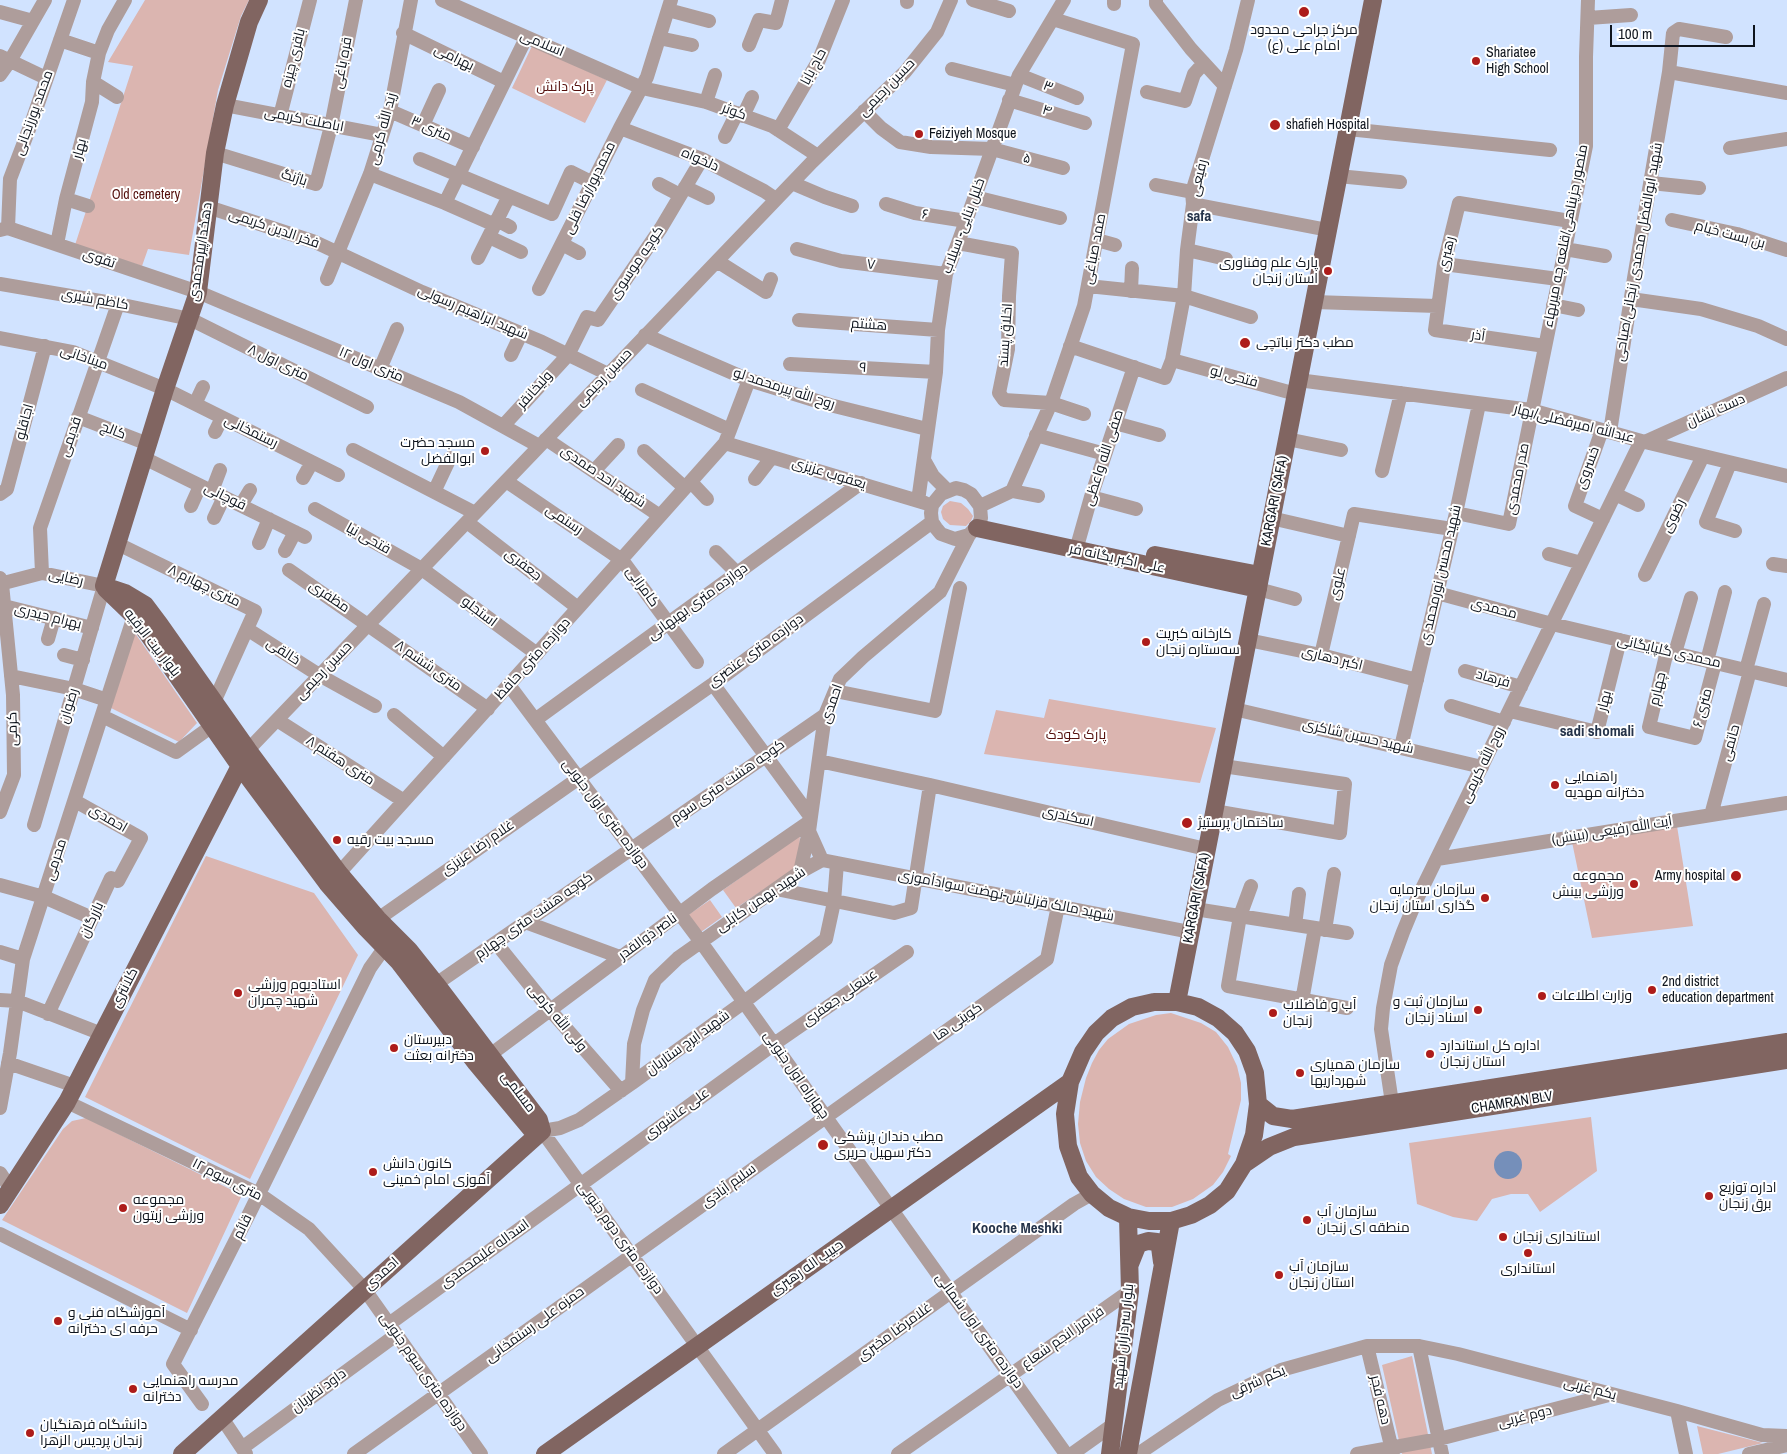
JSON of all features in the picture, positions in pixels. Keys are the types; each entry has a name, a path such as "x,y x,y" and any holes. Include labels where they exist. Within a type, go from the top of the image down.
{"main road":[{"name":"دهخدا/پیرمحمدی","path":"104,586 165,389 198,292 215,152 225,105 250,22 259,0"},
{"name":"KARGARI (SAFA)","path":"1176,1002 1373,0"},
{"name":"علی اکبر یگانه فر","path":"977,522 1259,582"},
{"name":"بلوار بیت الرقیه","path":"104,586 134,616 148,634 212,726 244,758 378,919 389,941"},
{"name":"بلوار بیت الرقیه","path":"104,586 126,593 145,605 214,702 244,758 327,883 389,941"},
{"name":"کلانتری","path":"0,1205 67,1102 244,758"},
{"name":"مسلمی","path":"389,941 409,950 539,1120 542,1131 531,1129 476,1063 399,962 389,941"},
{"path":"1154,1002 1176,1002 1198,1007 1218,1018 1235,1033 1247,1051 1255,1073 1258,1104 1254,1135 1244,1164 1227,1191 1210,1205 1191,1215 1170,1221 1149,1221 1128,1217 1108,1208 1092,1194 1079,1177 1068,1146 1065,1114 1070,1082 1083,1052 1096,1033 1112,1018 1132,1007 1154,1002"},
{"name":"CHAMRAN BLV","path":"1258,1104 1273,1116 1292,1119 1787,1042"},
{"name":"CHAMRAN BLV","path":"1244,1164 1269,1147 1294,1137 1787,1060"},
{"path":"1605,1070 1608,1088"},
{"name":"حبیب اله رهبری","path":"545,1454 1070,1082"},
{"path":"1284,1141 1277,1135 1277,1128 1286,1118"},
{"name":"احمدی","path":"182,1454 542,1131"},
{"name":"بلوار سرداران شهید","path":"1110,1454 1130,1291 1128,1217"},
{"name":"بلوار سرداران شهید","path":"1128,1454 1170,1221"},
{"path":"1130,1264 1138,1244 1148,1241 1157,1242 1160,1247 1162,1265"}],"street":[{"path":"0,75 5,59 33,21 44,0"},
{"name":"محمد پورزنجانی","path":"4,229 8,211 10,179 74,0"},
{"name":"بهار","path":"58,244 66,199 92,102 93,82 99,52 124,0"},
{"name":"باقری چیزه","path":"280,116 310,0"},
{"name":"قره باغی","path":"331,126 356,0"},
{"name":"زید الله کرمی","path":"327,279 370,174 390,111 411,0"},
{"name":"اسلامی","path":"442,0 642,88"},
{"path":"749,45 759,20 776,23 782,0"},
{"name":"حاج بابا","path":"778,130 819,60 843,0"},
{"name":"حسین رحیمی","path":"244,758 277,720 776,199 904,72 937,32 951,0"},
{"path":"973,0 1009,11"},
{"name":"خلیل بنایی- سیلاب","path":"918,501 936,372 938,330 946,274 1017,80 1064,0"},
{"path":"1156,0 1156,4 1225,86"},
{"name":"رفیعی","path":"1172,360 1184,296 1193,198 1236,50 1248,0"},
{"name":"منصور جزپناهی/قلعه چه میربهاء","path":"1531,410 1586,146 1588,0"},
{"path":"670,5 709,21"},
{"name":"محمدپور/رضا قلی","path":"539,289 642,88 670,5"},
{"path":"0,12 33,21"},
{"path":"1588,18 1631,15"},
{"name":"صمد صباغی","path":"1012,491 1051,404 1084,306 1133,44 1053,19"},
{"name":"شهید ابوالفضل محمدی زنجانی/صباحی","path":"1606,431 1651,183 1669,72 1673,33 1679,29 1726,38"},
{"name":"بهرامی","path":"404,33 504,82"},
{"path":"446,203 526,38"},
{"path":"659,38 692,45"},
{"path":"60,40 99,52"},
{"path":"5,59 46,78"},
{"path":"1146,92 1185,102 1194,74 1204,63"},
{"name":"۳","path":"952,69 1017,80 1077,98"},
{"path":"1669,72 1787,93"},
{"path":"706,102 715,75"},
{"path":"93,82 117,97"},
{"name":"کوثر","path":"642,88 706,102 772,126 818,156"},
{"path":"423,126 439,90"},
{"path":"724,137 752,97"},
{"name":"۴","path":"1009,100 1085,122"},
{"name":"اباصلت کریمی","path":"225,105 382,135"},
{"name":"۳ متری","path":"390,111 473,147"},
{"name":"۵","path":"864,111 881,128 900,142 931,146 992,149 1062,168"},
{"name":"باژنگ","path":"215,152 316,184 331,126"},
{"name":"دلخواه","path":"620,128 702,159 764,190 776,199"},
{"path":"1348,129 1550,150"},
{"path":"1730,148 1787,140"},
{"path":"420,159 552,214 571,172 593,183"},
{"name":"کوچه موسوی","path":"568,355 587,317 598,320 622,273 661,228 702,159"},
{"path":"370,174 446,203 494,227 521,252"},
{"path":"1338,176 1400,182"},
{"path":"792,183 852,206"},
{"path":"1651,183 1699,188"},
{"path":"659,184 708,198"},
{"path":"1156,184 1193,198 1328,230"},
{"path":"0,196 8,211"},
{"path":"478,258 508,196"},
{"path":"974,197 1060,218"},
{"path":"66,199 88,206"},
{"name":"رهبری","path":"1437,306 1444,264 1459,203 1570,221"},
{"name":"۶","path":"886,204 915,213 966,221"},
{"name":"فخر الدین کریمی","path":"208,207 315,242 338,253"},
{"name":"بن بست خیام","path":"1672,220 1737,234 1787,250"},
{"path":"494,227 510,227"},
{"name":"تقوی","path":"4,229 58,244 198,292"},
{"path":"1097,240 1115,245"},
{"name":"اخلاق پسند","path":"958,243 1012,253 1008,349 999,393 1004,400 1051,404 1084,414"},
{"path":"562,244 579,253"},
{"name":"۷","path":"797,249 841,261 946,274"},
{"path":"1564,249 1605,256"},
{"path":"1187,250 1226,259"},
{"name":"شهید ابراهیم رسولی","path":"338,253 608,374"},
{"path":"717,261 766,292 771,279"},
{"path":"1444,264 1558,280"},
{"path":"1131,291 1132,268"},
{"name":"کاظم شیری","path":"0,284 118,304 190,319"},
{"path":"1088,286 1184,296 1250,317"},
{"name":"۱۲ متری اول","path":"198,292 459,402 503,426 543,442"},
{"path":"1630,299 1701,309 1758,326 1787,339"},
{"path":"1314,302 1437,306"},
{"name":"قدیمی","path":"42,572 40,528 118,304"},
{"path":"1553,305 1578,310"},
{"name":"آذر","path":"1437,306 1435,330 1544,346"},
{"name":"۸ متری اول","path":"190,319 367,407"},
{"name":"هشتم","path":"799,320 938,330"},
{"path":"380,369 397,329"},
{"path":"512,355 521,334"},
{"name":"روح الله پیرمحمد لو","path":"645,336 749,380 830,405 927,430"},
{"name":"میناخانی","path":"0,338 73,352 165,389"},
{"name":"اجاقلو","path":"0,494 8,490 45,346"},
{"path":"1070,346 1165,378 1172,360"},
{"name":"ولیخانقر","path":"503,426 568,355"},
{"name":"فتحی لو","path":"1172,360 1297,387"},
{"name":"۹","path":"790,364 936,372"},
{"name":"صفی الله واعظی","path":"1078,545 1091,497 1134,367"},
{"name":"دست نشان","path":"1643,441 1768,388 1787,378"},
{"path":"725,443 749,380"},
{"path":"195,404 203,387"},
{"name":"عبدالله امیرفضلی/بهار","path":"1297,387 1401,394 1531,410 1643,441 1787,476"},
{"name":"رستمخانی","path":"165,389 338,475"},
{"path":"642,390 730,430"},
{"path":"1382,471 1401,394"},
{"name":"شهید محسن نورمحمد ی","path":"1401,747 1456,513 1479,404"},
{"name":"صدر محمدی","path":"1456,513 1509,524 1531,410"},
{"name":"کالج","path":"78,418 146,451"},
{"path":"214,432 222,418"},
{"path":"1116,423 1159,435"},
{"name":"خسروی","path":"1603,519 1575,506 1606,431"},
{"path":"1036,435 1106,454"},
{"path":"1287,439 1341,450"},
{"name":"روح الله کریمی","path":"1392,1103 1381,1030 1391,965 1397,949 1415,903 1615,494 1643,441"},
{"name":"شهید احد صمدی","path":"543,442 594,471 660,516"},
{"name":"یعقوب عزیزی","path":"725,443 932,505"},
{"name":"دوازده متری حافظ","path":"339,873 622,560 725,443"},
{"path":"594,471 618,445"},
{"path":"353,450 434,492 471,518"},
{"name":"قوچانی","path":"146,451 212,491 300,534 285,551"},
{"path":"644,451 707,499"},
{"name":"رضوی","path":"1645,575 1703,456"},
{"path":"755,479 772,457"},
{"path":"434,492 450,458"},
{"path":"924,460 933,476 947,490"},
{"path":"303,478 312,462"},
{"path":"1730,463 1706,522 1735,531"},
{"path":"214,518 212,491 220,470"},
{"name":"رستمی","path":"506,481 622,560"},
{"name":"دوازده متری بهبهانی","path":"535,720 861,483"},
{"path":"955,539 941,534 932,522 932,505 947,490 956,488 971,494 977,522"},
{"path":"241,506 250,490"},
{"path":"191,506 212,491"},
{"path":"940,592 955,539 1012,491 1038,496"},
{"path":"1615,494 1638,505"},
{"path":"1091,497 1136,509"},
{"name":"فتحی نیا","path":"315,509 422,569"},
{"name":"علوی","path":"1321,655 1354,514 1452,529"},
{"name":"جعفری","path":"471,518 578,608"},
{"path":"1272,518 1348,536"},
{"path":"260,543 269,519"},
{"name":"دوازده متری عنصری","path":"578,778 713,684 932,522"},
{"name":"احمدی","path":"800,872 825,715 840,679 863,657 940,592 977,522"},
{"name":"۸ متری چهارم","path":"118,544 255,611 214,702"},
{"path":"716,552 737,573"},
{"path":"1549,554 1581,564"},
{"name":"کامرانی","path":"622,560 697,662"},
{"name":"استجلو","path":"422,569 537,654"},
{"name":"مظفری","path":"289,570 369,624"},
{"name":"رضایی","path":"1,582 42,572 104,586"},
{"name":"کرمی","path":"0,812 14,775 6,712 11,676 1,582"},
{"path":"1259,582 1295,599"},
{"name":"رضوان","path":"34,825 104,586"},
{"path":"834,691 935,711 960,588"},
{"path":"1711,662 1725,592"},
{"name":"محمدی","path":"1437,593 1552,624"},
{"name":"چهارم","path":"1649,727 1671,652 1691,598"},
{"name":"حاتمی","path":"1711,816 1764,604"},
{"name":"بهرام حیدری","path":"4,606 92,628"},
{"name":"محرمی","path":"0,1103 6,1055 23,959 134,616"},
{"path":"48,639 54,618"},
{"name":"۸ متری ششم","path":"369,624 488,709"},
{"name":"محمدی گلپایگانی","path":"1552,624 1787,680"},
{"name":"خالقی","path":"247,629 320,676 375,706"},
{"name":"اکبر دهاری","path":"1248,640 1321,655 1417,680"},
{"name":"بهار","path":"1507,717 1597,732 1620,640"},
{"path":"64,655 83,660"},
{"name":"۶ متری","path":"1649,727 1695,738 1711,662"},
{"name":"فرهاد","path":"1465,671 1521,687"},
{"path":"11,676 74,689 108,700"},
{"path":"713,684 766,756 809,823 822,860"},
{"name":"دوازده متری اول جنوبی","path":"509,685 701,942"},
{"path":"1451,706 1507,717"},
{"name":"شهید حسین شاکری","path":"1234,709 1482,767"},
{"path":"394,715 444,757"},
{"name":"کوچه هشت متری سوم","path":"631,849 825,715"},
{"path":"102,716 176,752 212,726"},
{"name":"۸ متری هفتم","path":"277,720 404,802"},
{"name":"اسکندری","path":"819,761 1206,849"},
{"path":"1214,811 1340,833 1345,784 1223,766"},
{"name":"غلام رضا عزیزی","path":"378,919 578,778"},
{"path":"776,889 894,913 911,908 930,785"},
{"name":"احمدی","path":"75,801 141,838"},
{"name":"آیت الله رفیعی (بینش)","path":"1437,860 1787,803"},
{"name":"ناصر ذوالقدر","path":"490,1055 679,914 809,823"},
{"name":"بازرگان","path":"48,1014 112,878 118,881 141,838"},
{"name":"کوچه هشت متری چهارم","path":"436,984 631,849"},
{"name":"شهید مالک قزلباش-نهضت سوادآموزی","path":"822,860 1190,932"},
{"name":"شهید بهمن کابلی","path":"626,1087 643,1010 655,980 678,958 800,872 822,860"},
{"name":"شهید ایرج ستاریان","path":"542,1131 560,1128 579,1120 744,1002 826,939 834,902 837,863"},
{"path":"1302,1001 1334,874"},
{"path":"0,885 44,897 92,918"},
{"path":"1251,886 1240,916 1228,986 1347,1008"},
{"path":"1295,925 1299,894"},
{"name":"کویتی ها","path":"826,1117 1047,959 1058,906"},
{"path":"1195,909 1348,933"},
{"path":"525,922 620,957"},
{"name":"قائم","path":"202,1404 173,1364 370,968 389,941"},
{"name":"چهارراه اول جنوبی","path":"701,942 891,1209"},
{"name":"ولی الله کرمی","path":"496,943 550,1010 626,1087"},
{"path":"0,952 23,959"},
{"name":"عینعلی جعفری","path":"774,1044 907,952"},
{"path":"0,1000 17,1001 102,1034"},
{"name":"علی عاشوری","path":"581,1184 774,1044"},
{"path":"6,1055 75,1086"},
{"name":"۱۲ متری سوم","path":"67,1102 259,1194 309,1229 365,1290"},
{"name":"سلیم آبادی","path":"632,1255 826,1117"},
{"name":"دوازده متری دوم جنوبی","path":"542,1131 775,1454"},
{"path":"0,1173 10,1188"},
{"name":"اسداله علیمحمدی","path":"392,1330 581,1184"},
{"name":"غلامرضا مخبری","path":"724,1454 1074,1204 1092,1194"},
{"name":"دوازده متری اول شمالی","path":"891,1209 1066,1454"},
{"path":"0,1234 191,1330"},
{"name":"حمزه علی رستمخانی","path":"354,1454 632,1255"},
{"name":"دوازده متری سوم جنوبی","path":"365,1290 481,1454"},
{"name":"فرامرز انجم شعاع","path":"898,1454 1130,1291"},
{"name":"داود نظریان","path":"244,1451 392,1330"},
{"name":"یکم شرقی","path":"1138,1454 1218,1400 1281,1370 1367,1346 1393,1346"},
{"name":"دهه فجر","path":"1367,1346 1392,1450"},
{"name":"یکم غربی","path":"1393,1346 1419,1346 1458,1354 1762,1435 1787,1436"},
{"path":"1419,1346 1442,1454"},
{"name":"دوم غربی","path":"1357,1454 1392,1450 1439,1439 1612,1394"},
{"path":"1677,1411 1686,1454"},
{"path":"222,1418 244,1451"},
{"path":"1072,1454 1114,1424"},
{"path":"1749,1454 1787,1445"}],"green space":[{"name":"Old cemetery","path":"145,0 249,0 241,16 218,90 189,255 148,249 142,266 75,245 133,66 108,62"},
{"name":"پارک دانش","path":"532,46 607,80 585,123 512,88"},
{"path":"950,501 961,503 973,516 966,526 950,525 943,519 941,512 943,506"},
{"path":"135,633 197,723 179,742 111,708"},
{"name":"پارک کودک","path":"1049,699 1216,728 1200,783 984,754 996,710 1044,718"},
{"name":"مجموعه ورزشی بینش","path":"1677,826 1693,926 1592,938 1572,842"},
{"path":"800,835 799,866 736,908 723,890"},
{"name":"استادیوم ورزشی شهید چمران","path":"206,856 314,893 358,955 250,1179 85,1097"},
{"path":"710,900 722,917 701,932 688,915"},
{"path":"1171,1013 1201,1023 1216,1032 1228,1047 1237,1066 1241,1083 1241,1100 1228,1154 1231,1156 1223,1172 1213,1185 1193,1199 1172,1207 1146,1207 1124,1199 1096,1177 1086,1161 1080,1143 1078,1124 1080,1102 1092,1063 1108,1039 1129,1024 1156,1015"},
{"path":"1591,1117 1597,1171 1540,1212 1528,1194 1511,1194 1492,1199 1477,1221 1453,1217 1417,1204 1409,1143"},
{"name":"مجموعه ورزشی زیتون","path":"86,1118 242,1195 187,1313 2,1220 63,1129 72,1121"},
{"path":"1412,1356 1432,1454 1402,1454 1382,1365"},
{"path":"1697,1426 1763,1443 1718,1454 1703,1454"}],"water":[{"path":"1508,1151 1518,1155 1522,1165 1518,1175 1508,1179 1498,1175 1494,1165 1498,1155"}],"place":[{"name":"مرکز جراحی محدود امام علی (ع)","path":"1304,12"},
{"name":"Shariatee High School","path":"1476,61"},
{"name":"shafieh Hospital","path":"1275,125"},
{"name":"Feiziyeh Mosque","path":"919,134"},
{"name":"پارک علم وفناوری استان زنجان","path":"1328,271"},
{"name":"مطب دکتر نباتچی","path":"1245,343"},
{"name":"مسجد حضرت ابوالفضل","path":"485,451"},
{"name":"کارخانه کبریت سه‌ستاره زنجان","path":"1146,642"},
{"name":"راهنمایی دخترانه مهدیه","path":"1555,785"},
{"name":"ساختمان پرستیژ","path":"1187,823"},
{"name":"مسجد بیت رقیه","path":"337,840"},
{"name":"Army hospital","path":"1736,876"},
{"name":"مجموعه ورزشی بینش","path":"1634,884"},
{"name":"سازمان سرمایه گذاری استان زنجان","path":"1485,898"},
{"name":"2nd district education department","path":"1652,990"},
{"name":"استادیوم ورزشی شهید چمران","path":"238,993"},
{"name":"وزارت اطلاعات","path":"1542,996"},
{"name":"سازمان ثبت و اسناد زنجان","path":"1478,1010"},
{"name":"آب و فاضلاب زنجان","path":"1273,1013"},
{"name":"دبیرستان دخترانه بعثت","path":"394,1048"},
{"name":"اداره کل استاندارد استان زنجان","path":"1430,1054"},
{"name":"سازمان همیاری شهرداریها","path":"1300,1073"},
{"name":"مطب دندان پزشکی دکتر سهیل حریری","path":"823,1145"},
{"name":"کانون دانش آموزی امام خمینی","path":"373,1172"},
{"name":"اداره توزیع برق زنجان","path":"1709,1196"},
{"name":"مجموعه ورزشی زیتون","path":"123,1208"},
{"name":"سازمان آب منطقه ای زنجان","path":"1307,1220"},
{"name":"استانداری زنجان","path":"1503,1237"},
{"name":"استانداری","path":"1528,1253"},
{"name":"سازمان آب استان زنجان","path":"1279,1275"},
{"name":"آموزشگاه فنی و حرفه ای دخترانه","path":"58,1321"},
{"name":"مدرسه راهنمایی دخترانه","path":"133,1389"},
{"name":"دانشگاه فرهنگیان زنجان پردیس الزهرا","path":"30,1433"}],"district":[{"name":"safa","path":"1199,217"},
{"name":"sadi shomali","path":"1597,732"},
{"name":"Kooche Meshki","path":"1017,1229"}]}
